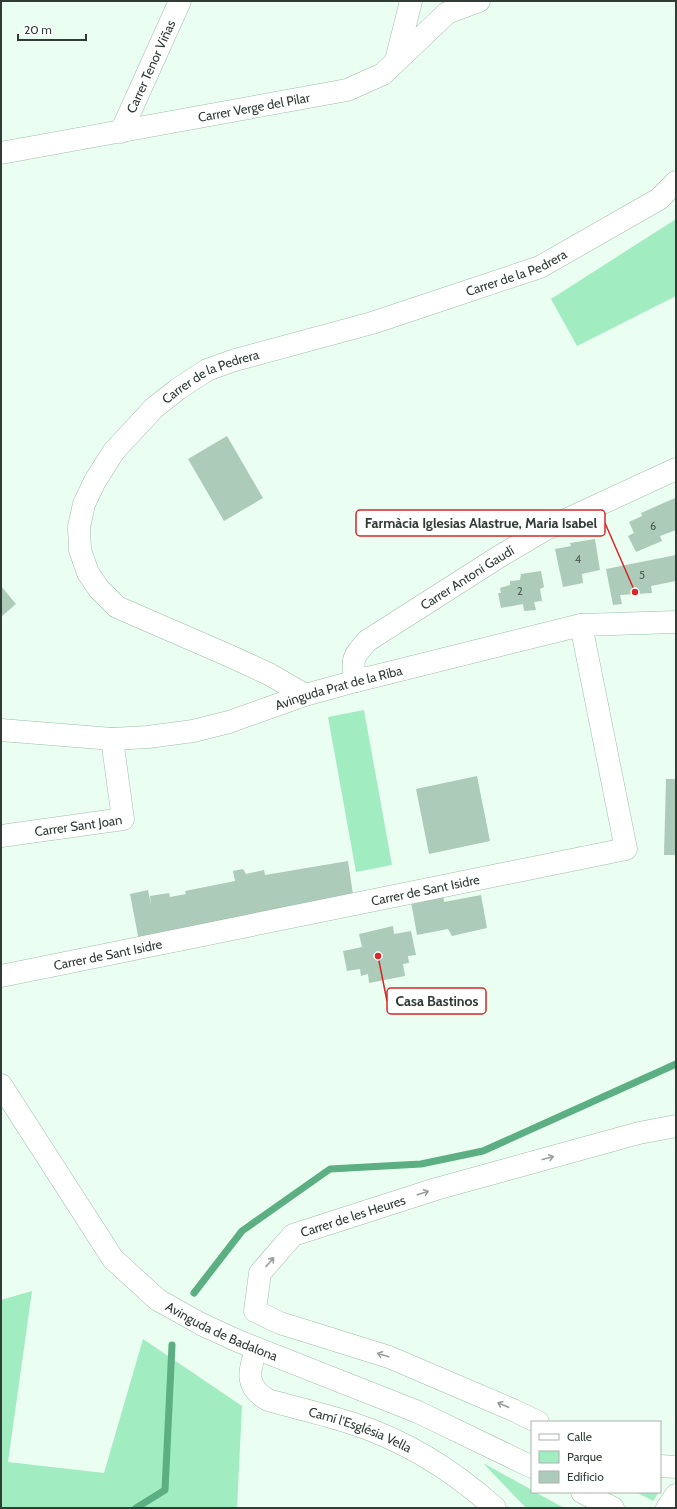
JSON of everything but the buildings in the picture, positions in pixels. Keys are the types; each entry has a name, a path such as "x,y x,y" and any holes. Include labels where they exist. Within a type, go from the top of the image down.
{"street":[{"name":"Carrer Tenor Viñas","path":"121,132 180,1"},
{"path":"396,61 412,1"},
{"name":"Carrer Verge del Pilar","path":"1,153 347,90 383,74 447,13 479,1"},
{"name":"Carrer de la Pedrera","path":"305,695 269,674 117,607 99,589 88,573 80,550 79,527 84,504 95,481 114,452 154,408 178,388 207,370 242,358 372,324 540,267 659,199 676,182"},
{"name":"Carrer Antoni Gaudí","path":"356,681 353,667 354,655 367,641 497,558 544,530 676,468"},
{"name":"Avinguda Prat de la Riba","path":"1,730 112,739 148,737 193,730 222,724 305,695 356,681 581,625 676,622"},
{"name":"Carrer de Sant Isidre","path":"1,976 626,849 581,625"},
{"name":"Carrer Sant Joan","path":"1,836 123,819 112,739"},
{"name":"Avinguda de Badalona","path":"1,1085 113,1259 158,1300 203,1325 256,1349 418,1412 531,1467"},
{"name":"Carrer de les Heures","path":"536,1421 389,1357 280,1323 255,1311 260,1273 293,1236 436,1189 639,1133 676,1126"},
{"name":"Camí l'Església Vella","path":"256,1349 250,1365 249,1377 259,1395 268,1400 352,1423 396,1441 434,1462 457,1477 478,1492 495,1508"},
{"path":"661,1466 676,1467"},
{"path":"584,1493 613,1508"},
{"path":"667,1508 676,1495"}],"green space":[{"path":"676,219 676,296 577,346 551,299"},
{"path":"364,710 392,865 356,872 328,717"},
{"path":"32,1291 8,1462 104,1473 143,1339 242,1406 237,1508 1,1508 1,1300"},
{"path":"483,1463 531,1489 531,1493 537,1493 564,1508 526,1508"},
{"path":"638,1493 658,1493 653,1501"}],"waterway":[{"path":"194,1293 242,1231 330,1169 421,1164 483,1151 676,1064"},
{"path":"136,1508 165,1490 172,1345"}],"place":[{"name":"Farmàcia Iglesias Alastrue, Maria Isabel","path":"635,592"},
{"name":"Casa Bastinos","path":"378,956"}]}
